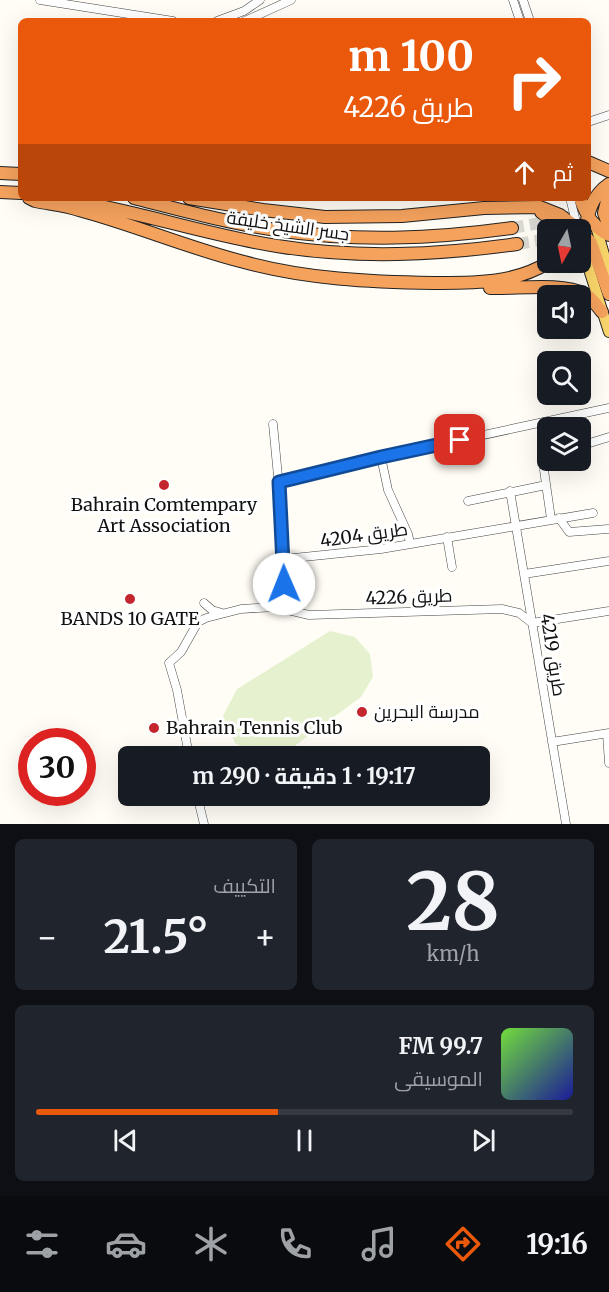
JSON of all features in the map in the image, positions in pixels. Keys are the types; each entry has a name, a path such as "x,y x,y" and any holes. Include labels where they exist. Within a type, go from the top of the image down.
{"highway":[{"path":"591,163 609,171"},
{"path":"0,172 18,174"},
{"path":"586,208 609,184"},
{"path":"0,192 18,194"},
{"path":"586,208 604,213 609,193"},
{"path":"35,201 78,209 211,253 282,270 363,281 491,282 522,276 537,268"},
{"name":"جسر الشيخ خليفة","path":"75,201 114,208 246,240 307,251 397,256 439,254 518,244"},
{"name":"جسر الشيخ خليفة","path":"146,201 238,223 309,234 359,237 435,237 512,228"},
{"path":"206,201 253,209 325,216 402,216 484,208 540,207 553,211 563,219"},
{"path":"484,208 519,201"},
{"path":"522,207 542,212 551,219"},
{"path":"586,208 609,235"},
{"path":"591,243 609,294"},
{"path":"444,283 468,287 573,290 585,294 602,312"}],"main road":[{"path":"586,208 609,272"},
{"path":"591,272 609,332"}],"street":[{"path":"40,0 154,18"},
{"path":"224,18 260,0"},
{"path":"251,18 291,0"},
{"path":"513,0 519,18"},
{"path":"523,0 529,18"},
{"path":"591,121 609,115"},
{"path":"279,482 381,457 609,408"},
{"path":"273,424 284,559 284,609"},
{"path":"591,442 609,436"},
{"path":"381,457 388,490 410,543"},
{"path":"544,471 555,518 567,530 572,532 609,529"},
{"path":"468,501 546,485"},
{"name":"طريق 4219","path":"510,491 566,824"},
{"name":"طريق 4204","path":"284,559 359,552 593,513"},
{"path":"447,537 452,567"},
{"path":"524,574 609,561"},
{"path":"204,603 212,610 224,613"},
{"name":"طريق 4226","path":"187,746 177,690 169,663 181,652 195,625 206,618 250,608 275,607 309,615 502,609 519,613 532,623"},
{"path":"532,623 609,611"},
{"path":"552,742 608,734 609,763"},
{"path":"199,806 204,824"}],"green space":[{"path":"330,631 355,637 370,654 373,677 361,697 295,746 240,746 235,743 223,716 237,689"}],"tunnel":[{"path":"512,228 558,220 609,206"},
{"path":"517,244 537,241"}],"place":[{"name":"Bahrain Comtempary Art Association","path":"164,485"},
{"name":"BANDS 10 GATE","path":"130,599"},
{"name":"مدرسة البحرين","path":"362,712"},
{"name":"Bahrain Tennis Club","path":"154,728"}],"route":[{"path":"284,584 279,482 460,440"}]}
